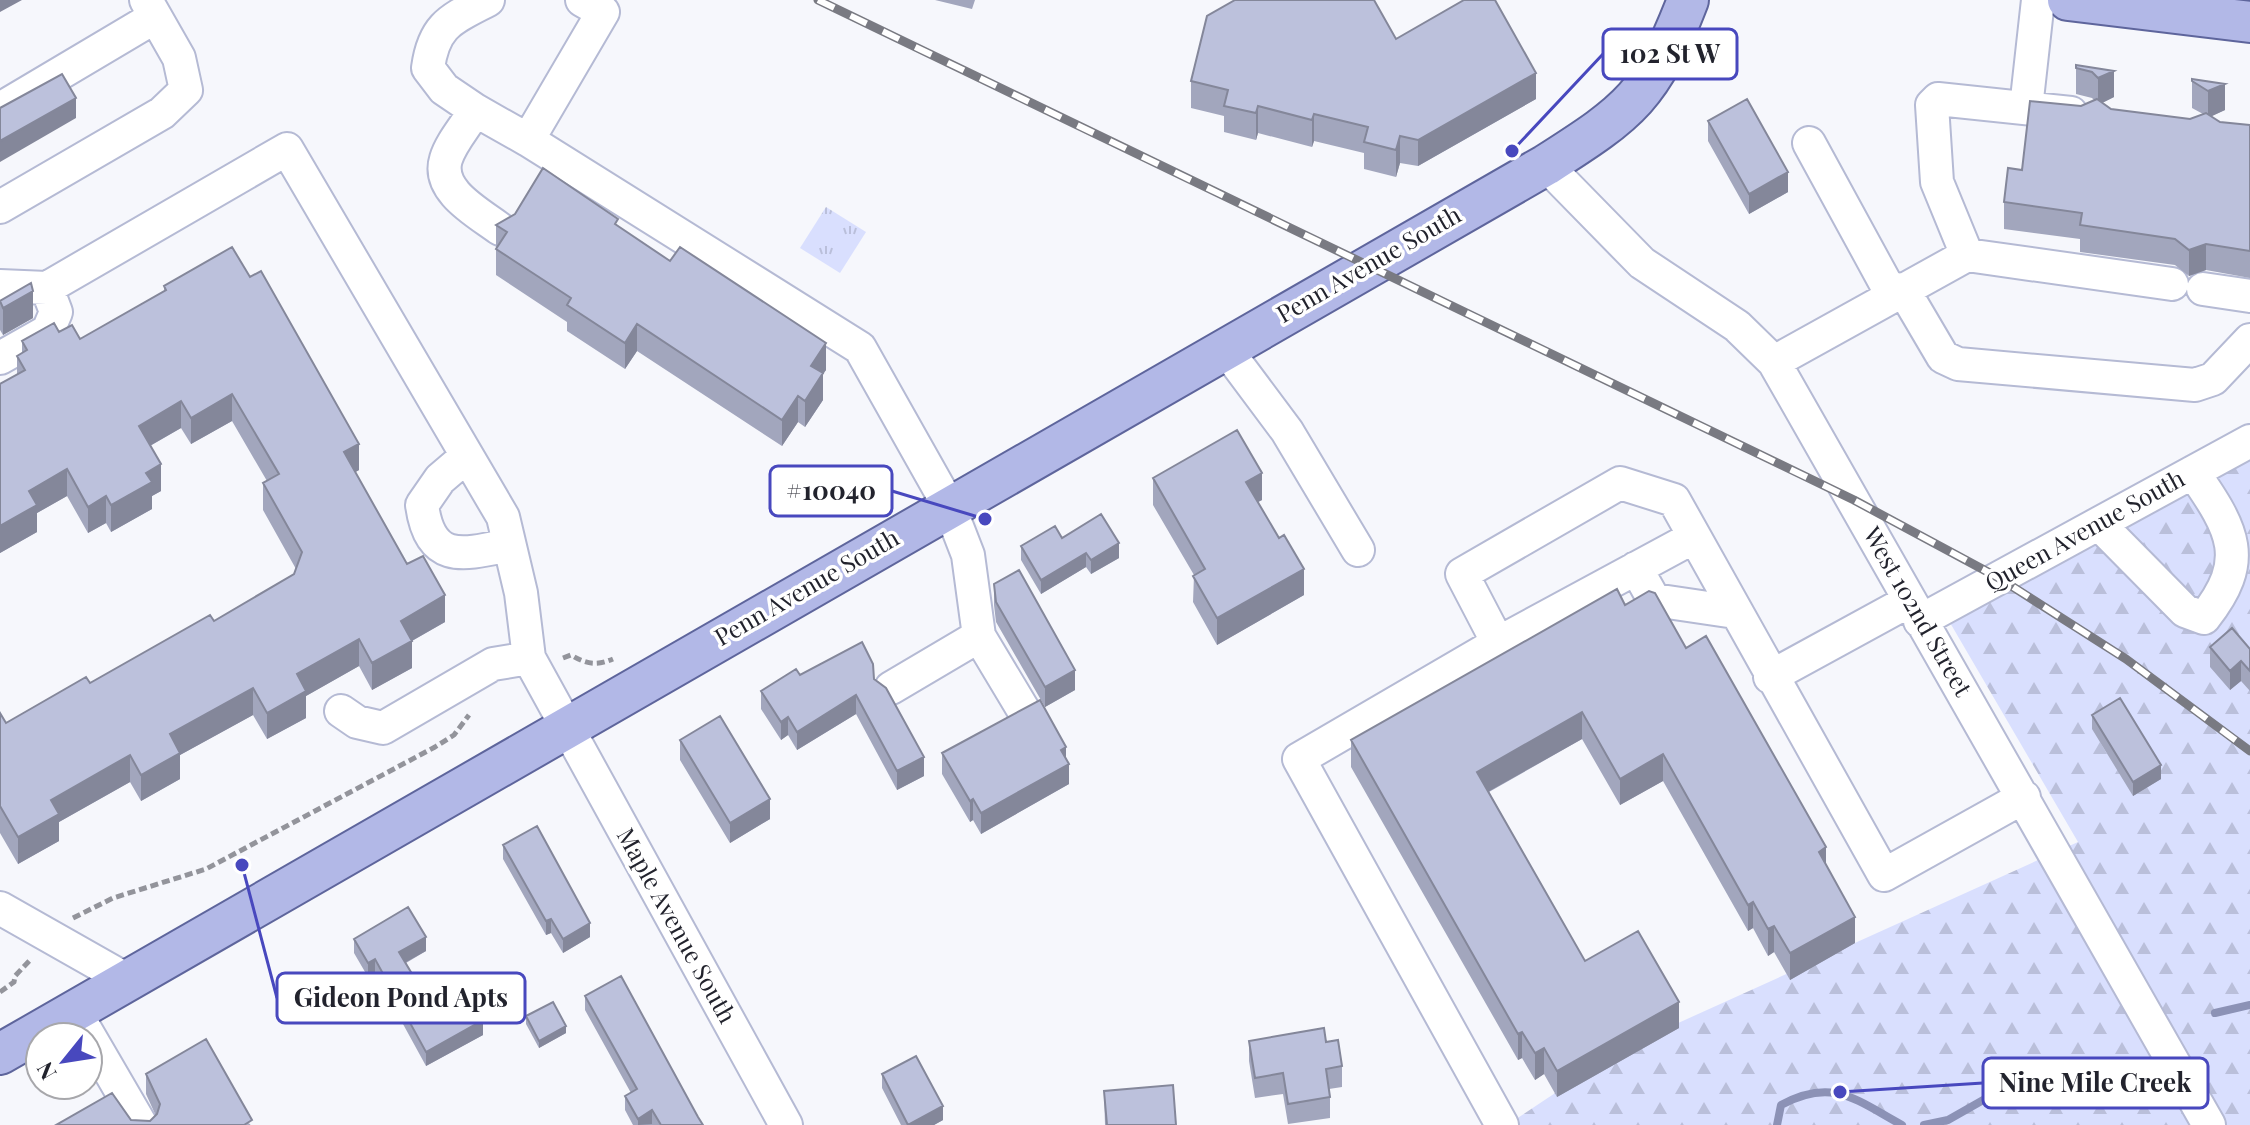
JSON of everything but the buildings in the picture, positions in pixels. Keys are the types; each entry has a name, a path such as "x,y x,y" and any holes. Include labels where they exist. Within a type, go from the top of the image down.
{"main road":[{"name":"Penn Avenue South","path":"0,1054 1546,165 1607,126 1647,87 1669,50 1688,0"},
{"path":"2068,0 2250,22"}],"street":[{"path":"488,0 445,23 431,45 428,68 444,89 475,110 860,348 949,506 968,555 979,636 1024,711"},
{"path":"528,140 603,12 582,0"},
{"path":"2026,108 2038,0"},
{"path":"0,109 150,8 179,58 186,90 162,113 0,207"},
{"path":"1967,255 1937,182 1932,105 1938,99 2082,114"},
{"path":"475,110 445,160 448,184 463,202 500,229"},
{"path":"1809,143 1897,292 1943,357 1958,364 2195,385 2213,379 2250,340"},
{"name":"Maple Avenue South","path":"47,288 287,149 503,517 533,665 786,1125"},
{"name":"West 102nd Street","path":"1546,165 1642,263 1737,326 1774,362 2209,1125"},
{"path":"1774,362 1967,255 2250,296"},
{"path":"0,287 47,288 56,312 48,331 0,358"},
{"path":"1225,348 1287,431 1358,550"},
{"name":"Queen Avenue South","path":"1770,677 2099,524 2250,441"},
{"path":"467,456 440,479 422,505 425,530 439,548 464,554 509,545"},
{"path":"2099,524 2185,611 2204,618 2229,597 2242,569 2239,539 2193,472"},
{"path":"1498,643 1462,574 1620,483 1674,500 1770,677 1884,875 2024,797"},
{"path":"1502,1125 1299,759 1498,643 1694,537"},
{"path":"1636,568 1654,600 1735,612"},
{"path":"891,688 979,636"},
{"path":"341,711 357,722 383,728 493,664 533,665"},
{"path":"0,908 127,980"},
{"path":"74,1010 141,1125"}],"path":[{"path":"533,665 571,655 596,664 622,654"},
{"path":"0,992 53,938 87,909 195,874 454,735 467,716 479,709"}],"green space":[{"path":"826,207 866,232 840,273 800,248"},
{"path":"2250,431 2250,1125 1507,1125 1623,1048 2078,842 1942,609"}],"waterway":[{"path":"2215,1013 2250,1005"},
{"path":"1924,1125 1948,1120 1992,1095 2081,1068"},
{"path":"1777,1125 1781,1105 1799,1097 1830,1092 1857,1100 1902,1125"}],"railway":[{"path":"818,0 1854,500 1999,578 2126,659 2250,751"}],"place":[{"name":"102 St W","path":"1512,151"},
{"name":"#10040","path":"985,519"},
{"name":"Gideon Pond Apts","path":"242,865"},
{"name":"Nine Mile Creek","path":"1840,1092"}]}
